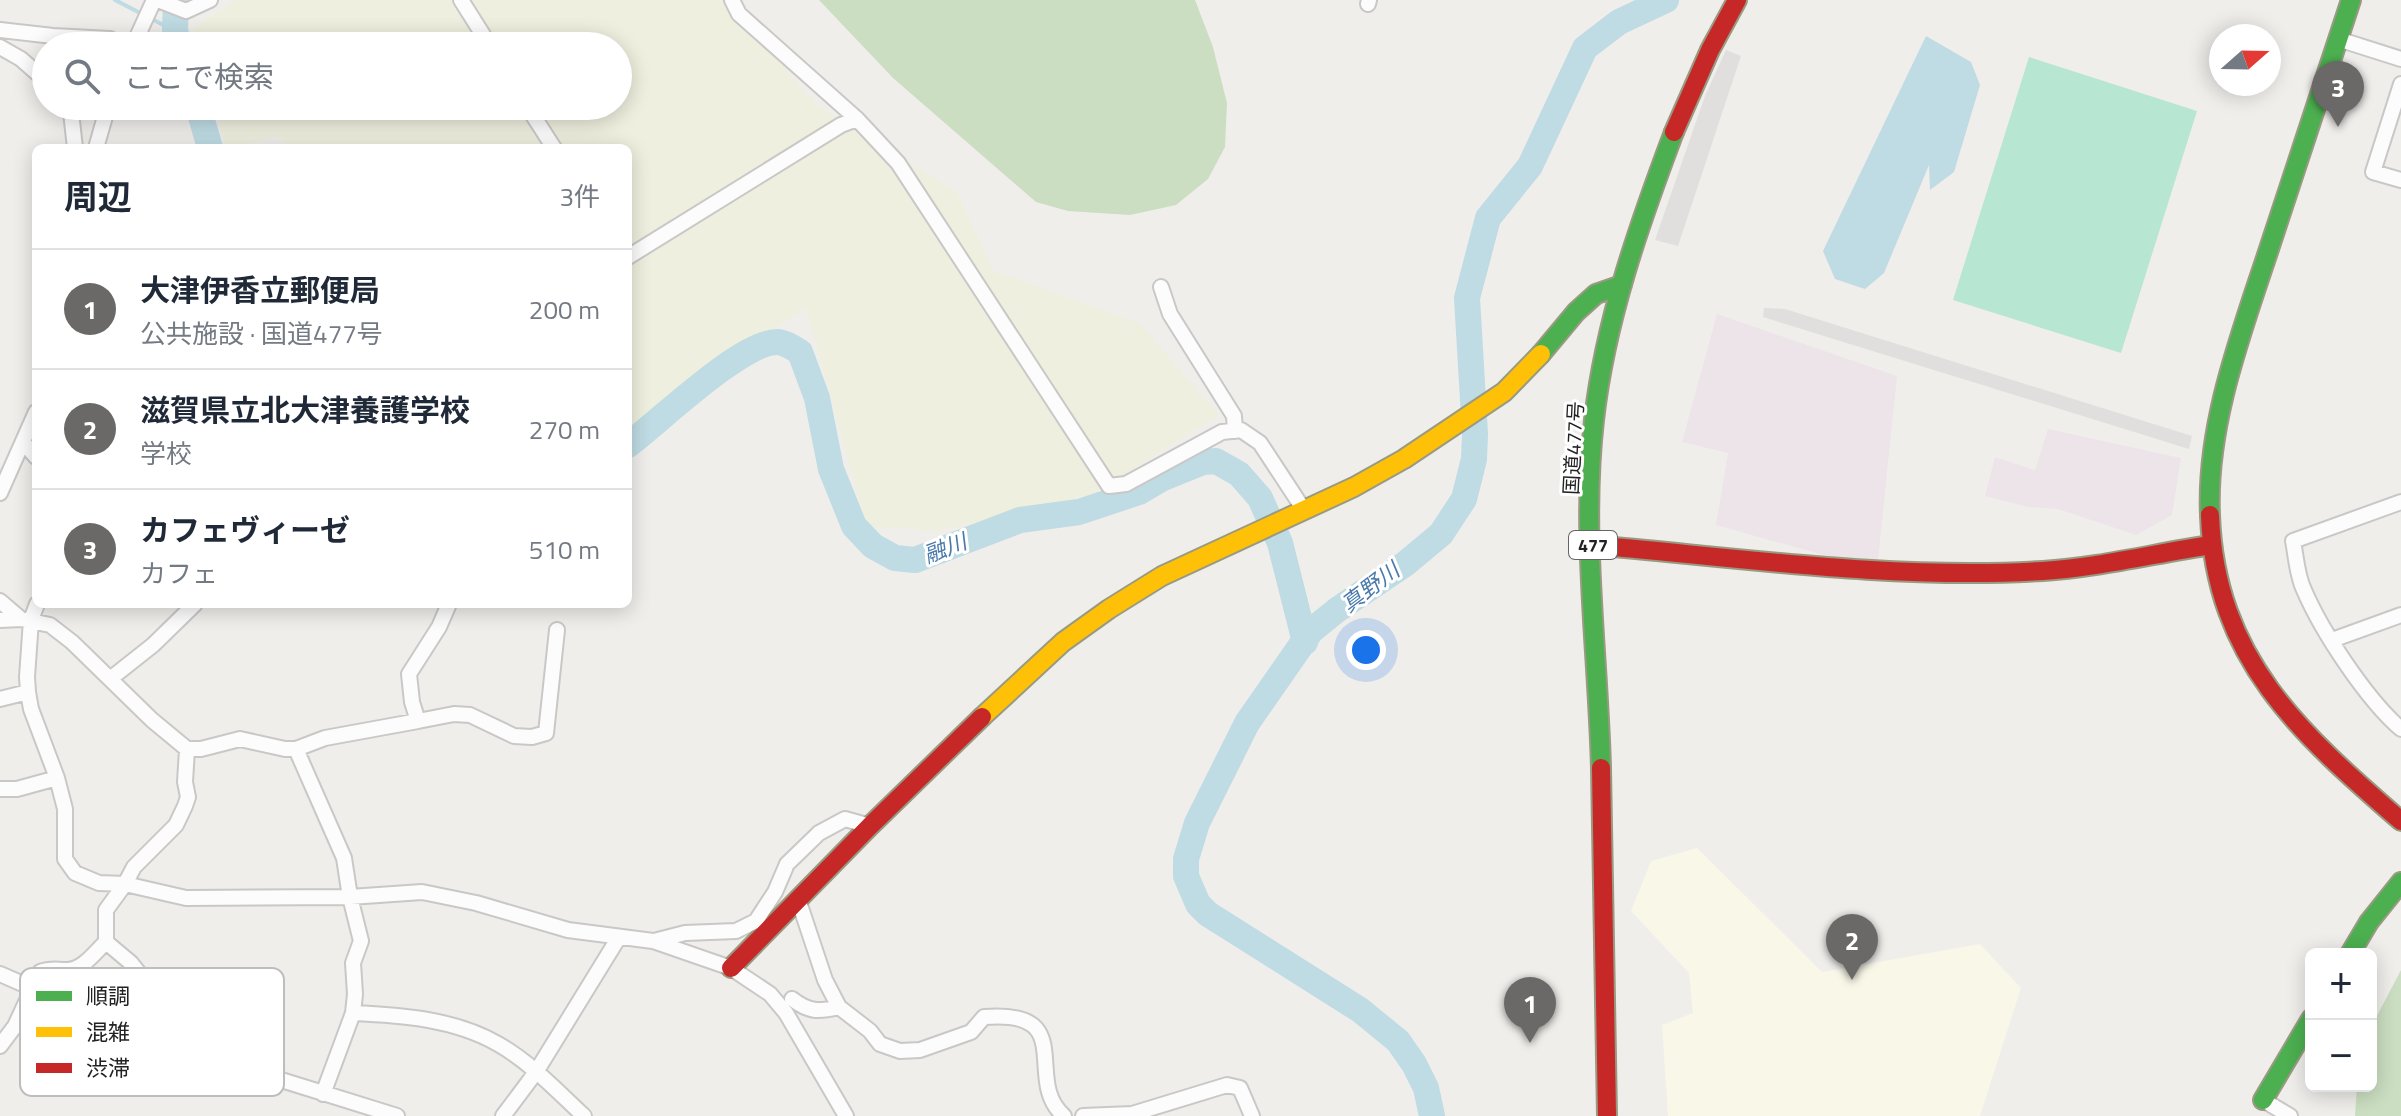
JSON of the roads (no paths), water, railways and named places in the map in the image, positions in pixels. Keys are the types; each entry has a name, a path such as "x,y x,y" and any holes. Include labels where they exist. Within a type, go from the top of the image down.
{"main road":[{"name":"国道477号","path":"1607,1116 1593,545 1594,424 1604,354 1622,285 1662,163 1712,43 1737,0"},
{"path":"2351,0 2252,302 2216,434 2210,483 2211,545 2224,594 2246,652 2276,701 2313,744 2401,821"},
{"path":"731,968 870,826 1025,675 1109,609 1162,576 1354,487 1404,459 1504,392 1537,360 1576,312 1596,294 1622,285"},
{"path":"1593,545 1872,569 1972,573 2045,571 2211,545"},
{"path":"2354,948 2369,922 2401,882"},
{"path":"2263,1100 2310,1020"}],"street":[{"path":"140,32 156,0 186,11 210,0"},
{"path":"461,0 481,32"},
{"path":"732,0 739,14 857,119 898,163 1109,486 1126,484 1222,432 1241,430 1260,443 1304,510"},
{"path":"0,30 32,34"},
{"path":"2338,39 2401,59"},
{"path":"0,47 32,69"},
{"path":"2401,84 2373,172 2401,180"},
{"path":"632,255 841,125 857,119"},
{"path":"72,120 75,144"},
{"path":"97,144 104,120"},
{"path":"536,120 551,144"},
{"path":"1161,287 1170,314 1234,416 1235,431"},
{"path":"0,493 32,421"},
{"path":"23,442 32,452"},
{"path":"2401,502 2293,541 2303,588 2332,640 2385,716 2401,729"},
{"path":"0,601 26,620"},
{"path":"34,608 26,620 28,692 31,709 57,778 65,809 65,859 75,873 99,883 125,884 186,898 350,897 422,892 476,903 568,930 653,941 731,968 770,994 786,1013 846,1116"},
{"path":"110,679 153,645 191,608"},
{"path":"418,721 409,674 447,608"},
{"path":"2332,640 2401,615"},
{"path":"0,620 26,620 50,625 187,749 201,749 240,739 296,749 325,738 454,714 470,715 514,736 532,737 546,733 557,630"},
{"path":"0,699 28,692"},
{"path":"76,968 106,942 106,910 134,867 176,825 188,797 185,782 187,749"},
{"path":"296,749 344,858 361,941 353,963 353,1013 323,1094"},
{"path":"0,789 17,789 57,778"},
{"path":"653,941 685,933 736,931 756,921 775,892 787,864 819,833 845,819 870,826"},
{"path":"798,899 825,980 839,1007 870,1031 880,1044 900,1051 920,1050 971,1032 984,1017 1024,1019 1035,1026 1042,1042 1049,1098 1064,1116"},
{"path":"503,1116 536,1072 619,937"},
{"path":"106,942 135,968"},
{"path":"0,974 20,983"},
{"path":"792,999 804,1009 817,1012 839,1007"},
{"path":"353,1013 394,1014 467,1030 498,1044 536,1072 584,1116"},
{"path":"0,1046 20,1015"},
{"path":"284,1081 376,1113 397,1116"},
{"path":"1083,1116 1132,1114 1227,1085 1240,1088 1252,1116"},
{"path":"2263,1100 2290,1116"}],"water":[{"path":"1926,36 1971,62 1980,85 1954,172 1930,190 1929,165 1884,273 1865,289 1835,279 1823,251"}],"waterway":[{"path":"115,0 175,31"},
{"name":"融川","path":"175,32 176,0"},
{"name":"真野川","path":"1432,1116 1426,1088 1398,1041 1360,1010 1208,914 1198,904 1186,876 1186,859 1197,823 1247,723 1311,631 1405,564 1441,534 1464,499 1474,459 1475,434 1467,298 1488,218 1530,166 1585,48 1619,22 1666,0"},
{"name":"融川","path":"202,120 209,144"},
{"name":"融川","path":"632,442 743,355 762,345 786,344 800,352 817,398 831,469 854,526 873,546 895,558 915,560 1020,520 1079,512 1139,492 1161,479 1203,462 1216,461 1239,474 1260,498 1280,543 1305,642"}],"place":[{"name":"カフェヴィーゼ","path":"2338,127"},
{"name":"滋賀県立北大津養護学校","path":"1852,980"},
{"name":"大津伊香立郵便局","path":"1530,1043"}]}
